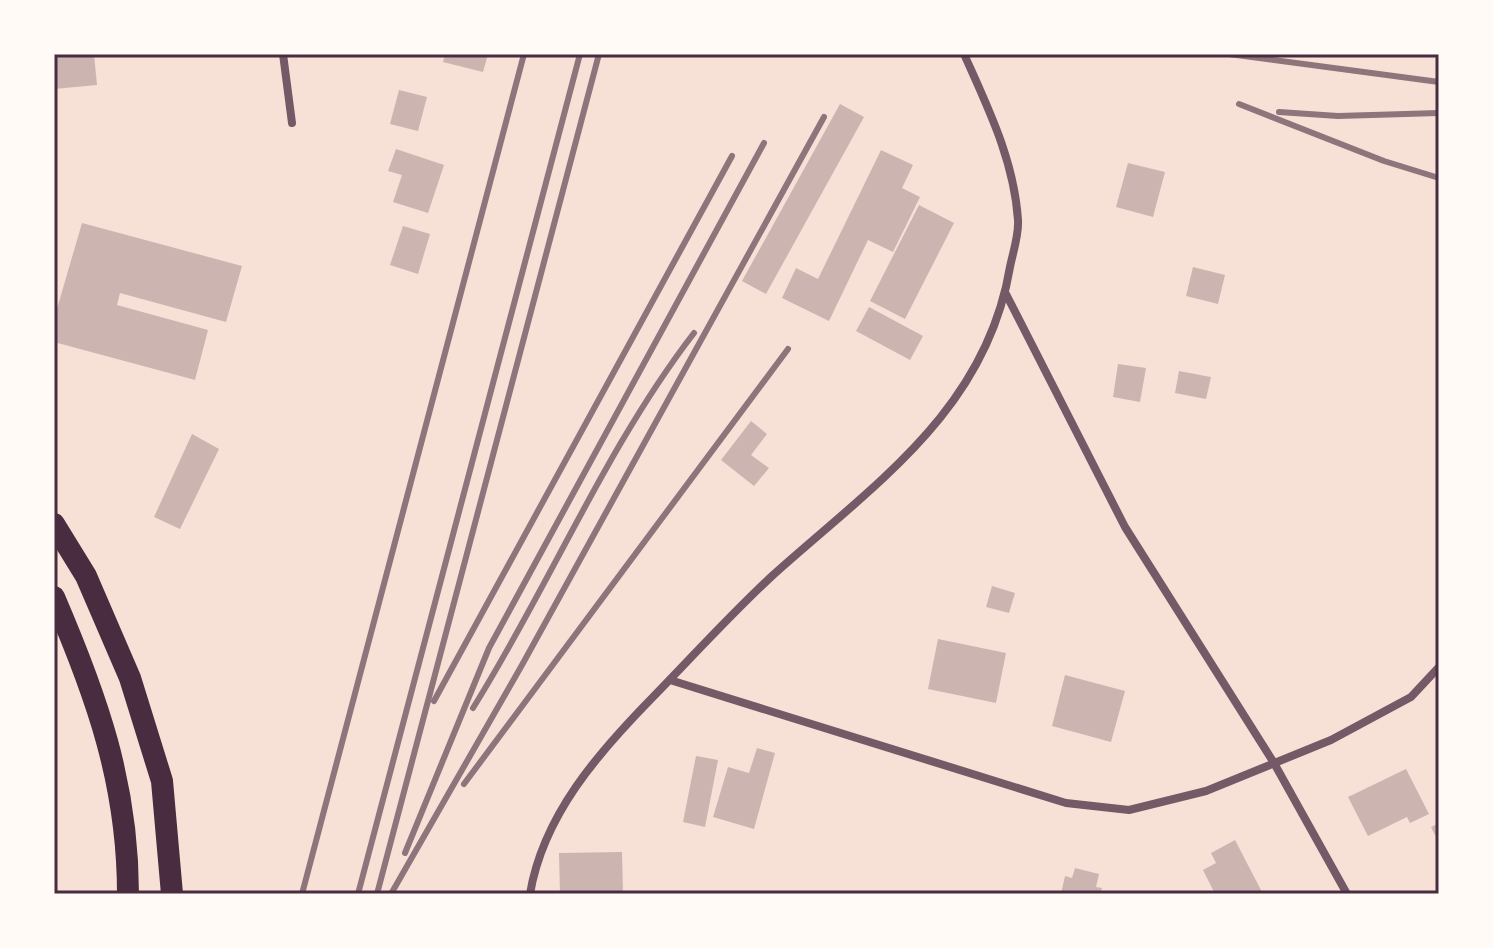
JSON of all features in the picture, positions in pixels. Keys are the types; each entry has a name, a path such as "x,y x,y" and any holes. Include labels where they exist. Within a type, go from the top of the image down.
{"highway":[{"path":"54,524 86,576 130,678 162,781 172,894"},
{"path":"54,597 94,692 120,784 128,850 128,894"}],"street":[{"path":"283,54 292,123"},
{"path":"530,894 542,852 577,784 602,749 770,579 940,423 965,388 1006,294 1018,222 1004,141 964,54"},
{"path":"1006,294 1125,527 1274,763 1347,894"},
{"path":"670,680 1088,807 1149,807 1206,791 1331,740 1411,697 1439,667"}],"building":[{"path":"54,54 94,54 97,85 54,89"},
{"path":"445,54 488,54 483,72 443,62"},
{"path":"399,90 427,97 418,131 390,124"},
{"path":"840,104 864,117 766,294 742,281"},
{"path":"396,149 444,165 428,213 393,202 402,175 388,171"},
{"path":"881,150 913,165 902,188 920,197 893,252 868,240 829,321 782,298 796,268 818,279"},
{"path":"1128,163 1165,172 1153,217 1116,207"},
{"path":"919,205 954,223 905,319 870,301"},
{"path":"82,223 242,266 226,322 120,293 117,305 208,330 195,380 54,342 54,319"},
{"path":"403,226 430,234 418,274 390,265"},
{"path":"1193,267 1225,275 1218,304 1186,296"},
{"path":"869,307 923,336 910,360 856,331"},
{"path":"1118,364 1146,368 1140,402 1113,397"},
{"path":"1179,371 1211,377 1206,399 1175,393"},
{"path":"751,421 767,434 751,455 769,468 754,486 721,460"},
{"path":"192,434 219,449 180,529 154,517"},
{"path":"992,586 1015,593 1009,613 986,607"},
{"path":"938,639 1006,653 996,703 928,689"},
{"path":"1065,675 1125,691 1111,742 1052,726"},
{"path":"757,748 775,753 754,829 713,817 728,767 749,773"},
{"path":"696,756 718,760 705,827 683,822"},
{"path":"1406,769 1429,814 1410,823 1407,817 1368,836 1348,797"},
{"path":"1439,823 1439,843 1431,827"},
{"path":"1235,840 1263,894 1215,894 1203,870 1216,863 1211,853"},
{"path":"622,852 623,894 560,894 559,853"},
{"path":"1075,868 1099,874 1096,887 1102,888 1100,894 1061,894 1065,876 1072,878"}],"railway":[{"path":"302,894 524,54"},
{"path":"358,894 580,54"},
{"path":"377,894 599,54"},
{"path":"1229,54 1439,82"},
{"path":"1239,104 1384,161 1439,178"},
{"path":"1279,112 1338,116 1439,113"},
{"path":"391,894 522,665 824,117"},
{"path":"405,853 489,648 764,143"},
{"path":"434,701 732,156"},
{"path":"473,708 633,422 694,333"},
{"path":"464,784 788,349"}]}
